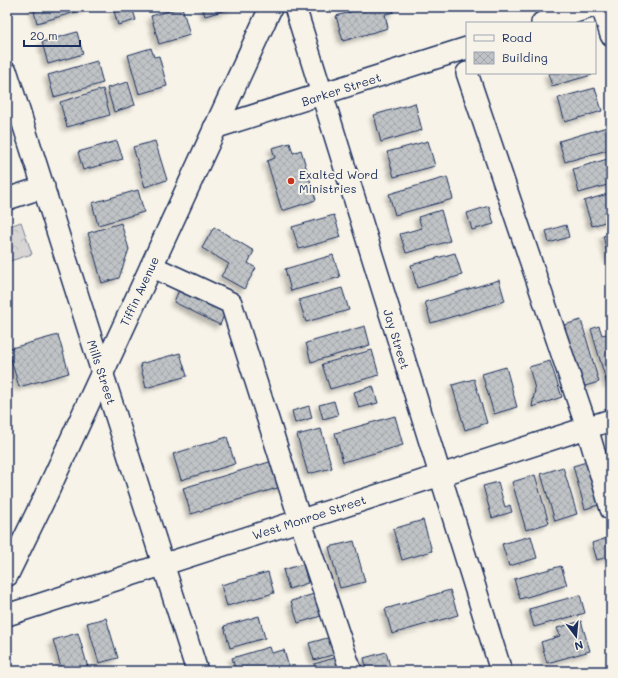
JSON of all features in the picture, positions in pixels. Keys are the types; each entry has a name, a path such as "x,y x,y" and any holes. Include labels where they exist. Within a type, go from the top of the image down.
{"main road":[{"name":"Tiffin Avenue","path":"7,575 45,497 271,7"}],"street":[{"name":"Jay Street","path":"295,7 321,95 501,671"},
{"path":"545,22 590,7"},
{"path":"602,7 611,35"},
{"name":"Barker Street","path":"214,128 463,49"},
{"path":"463,49 466,67"},
{"name":"Mills Street","path":"7,72 197,671"},
{"path":"467,74 587,428 611,509"},
{"path":"7,199 44,187"},
{"path":"151,266 231,303 300,520 351,671"},
{"name":"West Monroe Street","path":"7,615 162,563 611,420"}],"green space":[{"path":"21,222 32,254 7,262 7,227"}],"building":[{"path":"33,7 85,7 86,9 37,23"},
{"path":"132,7 136,20 118,25 114,11"},
{"path":"182,7 190,35 159,44 151,16"},
{"path":"202,7 233,7 233,8 205,16"},
{"path":"368,7 392,7 394,12 385,14 388,28 343,41 336,16"},
{"path":"77,32 83,54 48,64 42,42"},
{"path":"151,48 154,57 159,56 167,86 139,94 128,55"},
{"path":"97,61 103,83 54,97 48,75"},
{"path":"548,74 592,75 552,86"},
{"path":"128,82 135,105 114,112 107,88"},
{"path":"595,88 602,111 565,122 558,98"},
{"path":"103,89 110,115 67,127 60,102"},
{"path":"415,103 422,130 381,142 374,115"},
{"path":"607,127 611,140 611,149 565,162 559,141"},
{"path":"117,141 123,159 83,170 78,152"},
{"path":"155,141 167,180 145,187 133,147"},
{"path":"428,141 435,166 394,177 387,152"},
{"name":"Exalted Word Ministries","path":"290,143 293,153 301,150 316,200 282,211 267,161 275,158 272,148"},
{"path":"611,158 611,184 579,193 573,169"},
{"path":"447,177 453,199 395,215 389,194"},
{"path":"138,190 144,212 98,225 92,203"},
{"path":"611,193 611,220 592,226 584,201"},
{"path":"489,206 494,224 472,230 467,213"},
{"path":"441,210 450,241 406,253 400,234 422,228 418,217"},
{"path":"334,215 341,237 299,249 292,227"},
{"path":"121,223 129,249 119,278 102,283 88,233"},
{"path":"566,225 569,237 549,243 546,231"},
{"path":"214,227 254,251 248,263 256,268 244,289 221,276 229,264 202,248"},
{"path":"611,234 611,259 609,259 603,236"},
{"path":"455,253 462,275 417,288 411,265"},
{"path":"333,255 340,277 291,291 285,269"},
{"path":"499,280 505,301 431,323 425,302"},
{"path":"181,285 228,305 220,325 174,302"},
{"path":"342,288 349,310 306,322 299,300"},
{"path":"581,320 599,382 578,388 561,326"},
{"path":"365,326 370,345 311,362 306,343"},
{"path":"599,326 602,335 611,333 611,382 607,384 591,329"},
{"path":"58,335 69,373 19,387 8,349"},
{"path":"372,350 379,375 330,389 322,364"},
{"path":"180,353 187,376 146,388 140,364"},
{"path":"550,361 562,397 532,407 535,389 529,367"},
{"path":"506,367 517,407 494,414 482,374"},
{"path":"474,379 487,423 465,430 452,385"},
{"path":"373,386 378,403 359,408 354,392"},
{"path":"334,401 338,415 323,419 319,405"},
{"path":"309,406 312,418 295,423 292,411"},
{"path":"395,416 403,445 343,462 335,433"},
{"path":"321,429 332,468 308,474 297,435"},
{"path":"227,437 235,464 181,480 173,454"},
{"path":"276,460 284,486 191,514 183,488"},
{"path":"593,460 605,503 585,509 573,466"},
{"path":"563,467 577,514 555,521 541,474"},
{"path":"535,475 549,523 526,530 512,482"},
{"path":"498,482 505,507 510,505 512,512 492,518 483,486"},
{"path":"423,520 432,551 402,560 393,529"},
{"path":"531,536 537,558 509,566 502,544"},
{"path":"610,537 611,556 597,560 592,543"},
{"path":"354,541 365,582 340,588 329,547"},
{"path":"303,564 308,583 289,589 283,570"},
{"path":"561,566 567,585 520,599 514,579"},
{"path":"268,572 274,593 227,606 221,585"},
{"path":"450,590 458,615 392,634 385,609"},
{"path":"314,594 321,616 298,623 291,601"},
{"path":"580,595 585,613 534,627 529,609"},
{"path":"259,616 265,638 230,648 224,626"},
{"path":"106,618 118,658 99,663 87,623"},
{"path":"581,621 590,651 547,663 541,642 560,636 557,628"},
{"path":"78,633 89,671 62,671 53,640"},
{"path":"331,637 336,654 314,660 309,643"},
{"path":"269,647 271,653 284,650 289,668 280,671 236,671 232,658"},
{"path":"386,652 391,670 367,671 364,658"},
{"path":"338,657 342,671 316,671 314,664"}],"place":[{"name":"Exalted Word Ministries","path":"291,181"}]}
